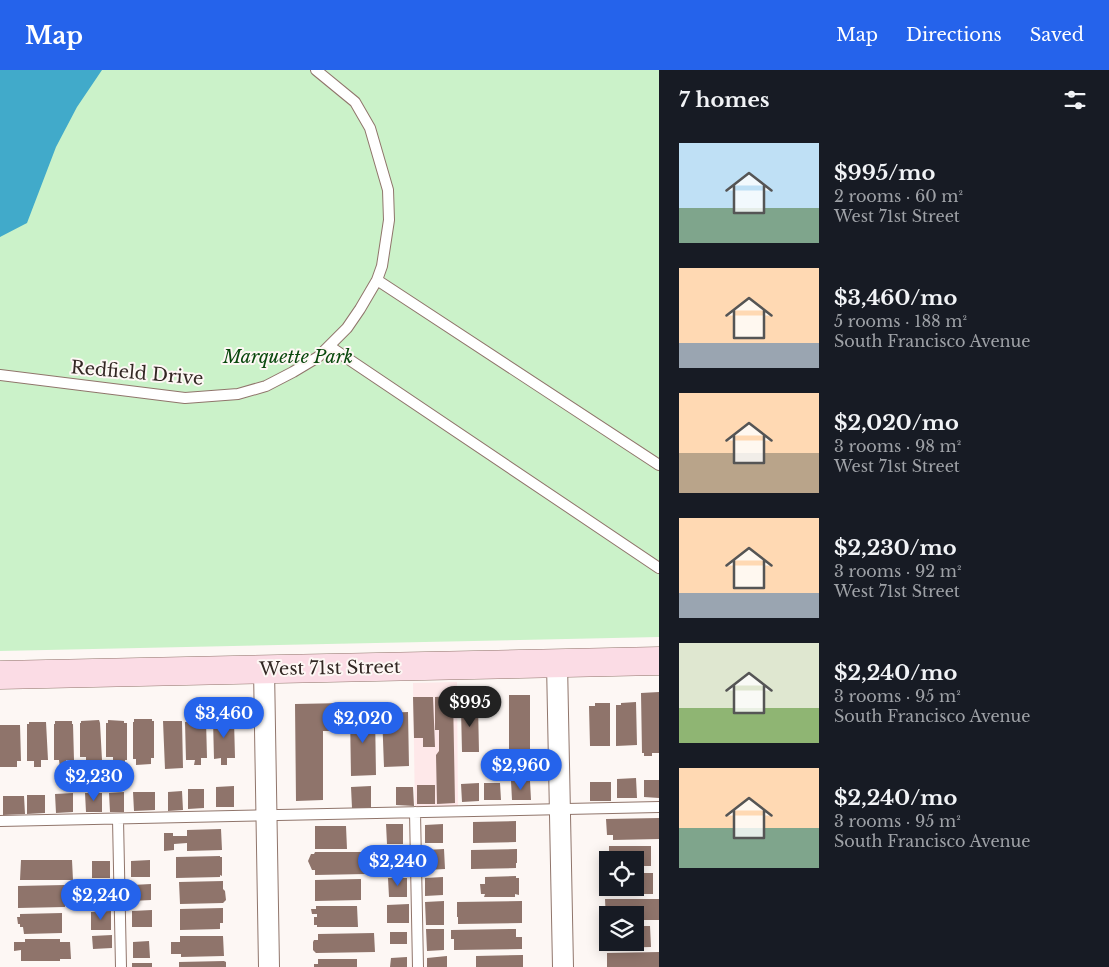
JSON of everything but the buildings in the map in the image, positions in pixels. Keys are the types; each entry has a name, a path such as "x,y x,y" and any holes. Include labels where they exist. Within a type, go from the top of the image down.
{"main road":[{"name":"West 71st Street","path":"0,675 659,661"}],"street":[{"path":"557,663 563,967"},
{"path":"264,669 269,967"}],"lane":[{"name":"Redfield Drive","path":"0,375 184,398 238,394 266,386 318,357 347,328 377,280 386,246 389,220 388,190 370,128 355,102 316,70"},
{"path":"377,280 659,465"},
{"path":"329,346 659,568"},
{"path":"0,821 659,806"},
{"path":"415,812 418,967"},
{"path":"118,819 121,967"}],"shaded area":[{"path":"457,682 458,811 415,812 413,683"}],"green space":[{"name":"Marquette Park","path":"0,70 659,70 659,637 0,651"}],"water":[{"path":"0,70 102,70 77,107 56,147 27,223 0,237"}]}
